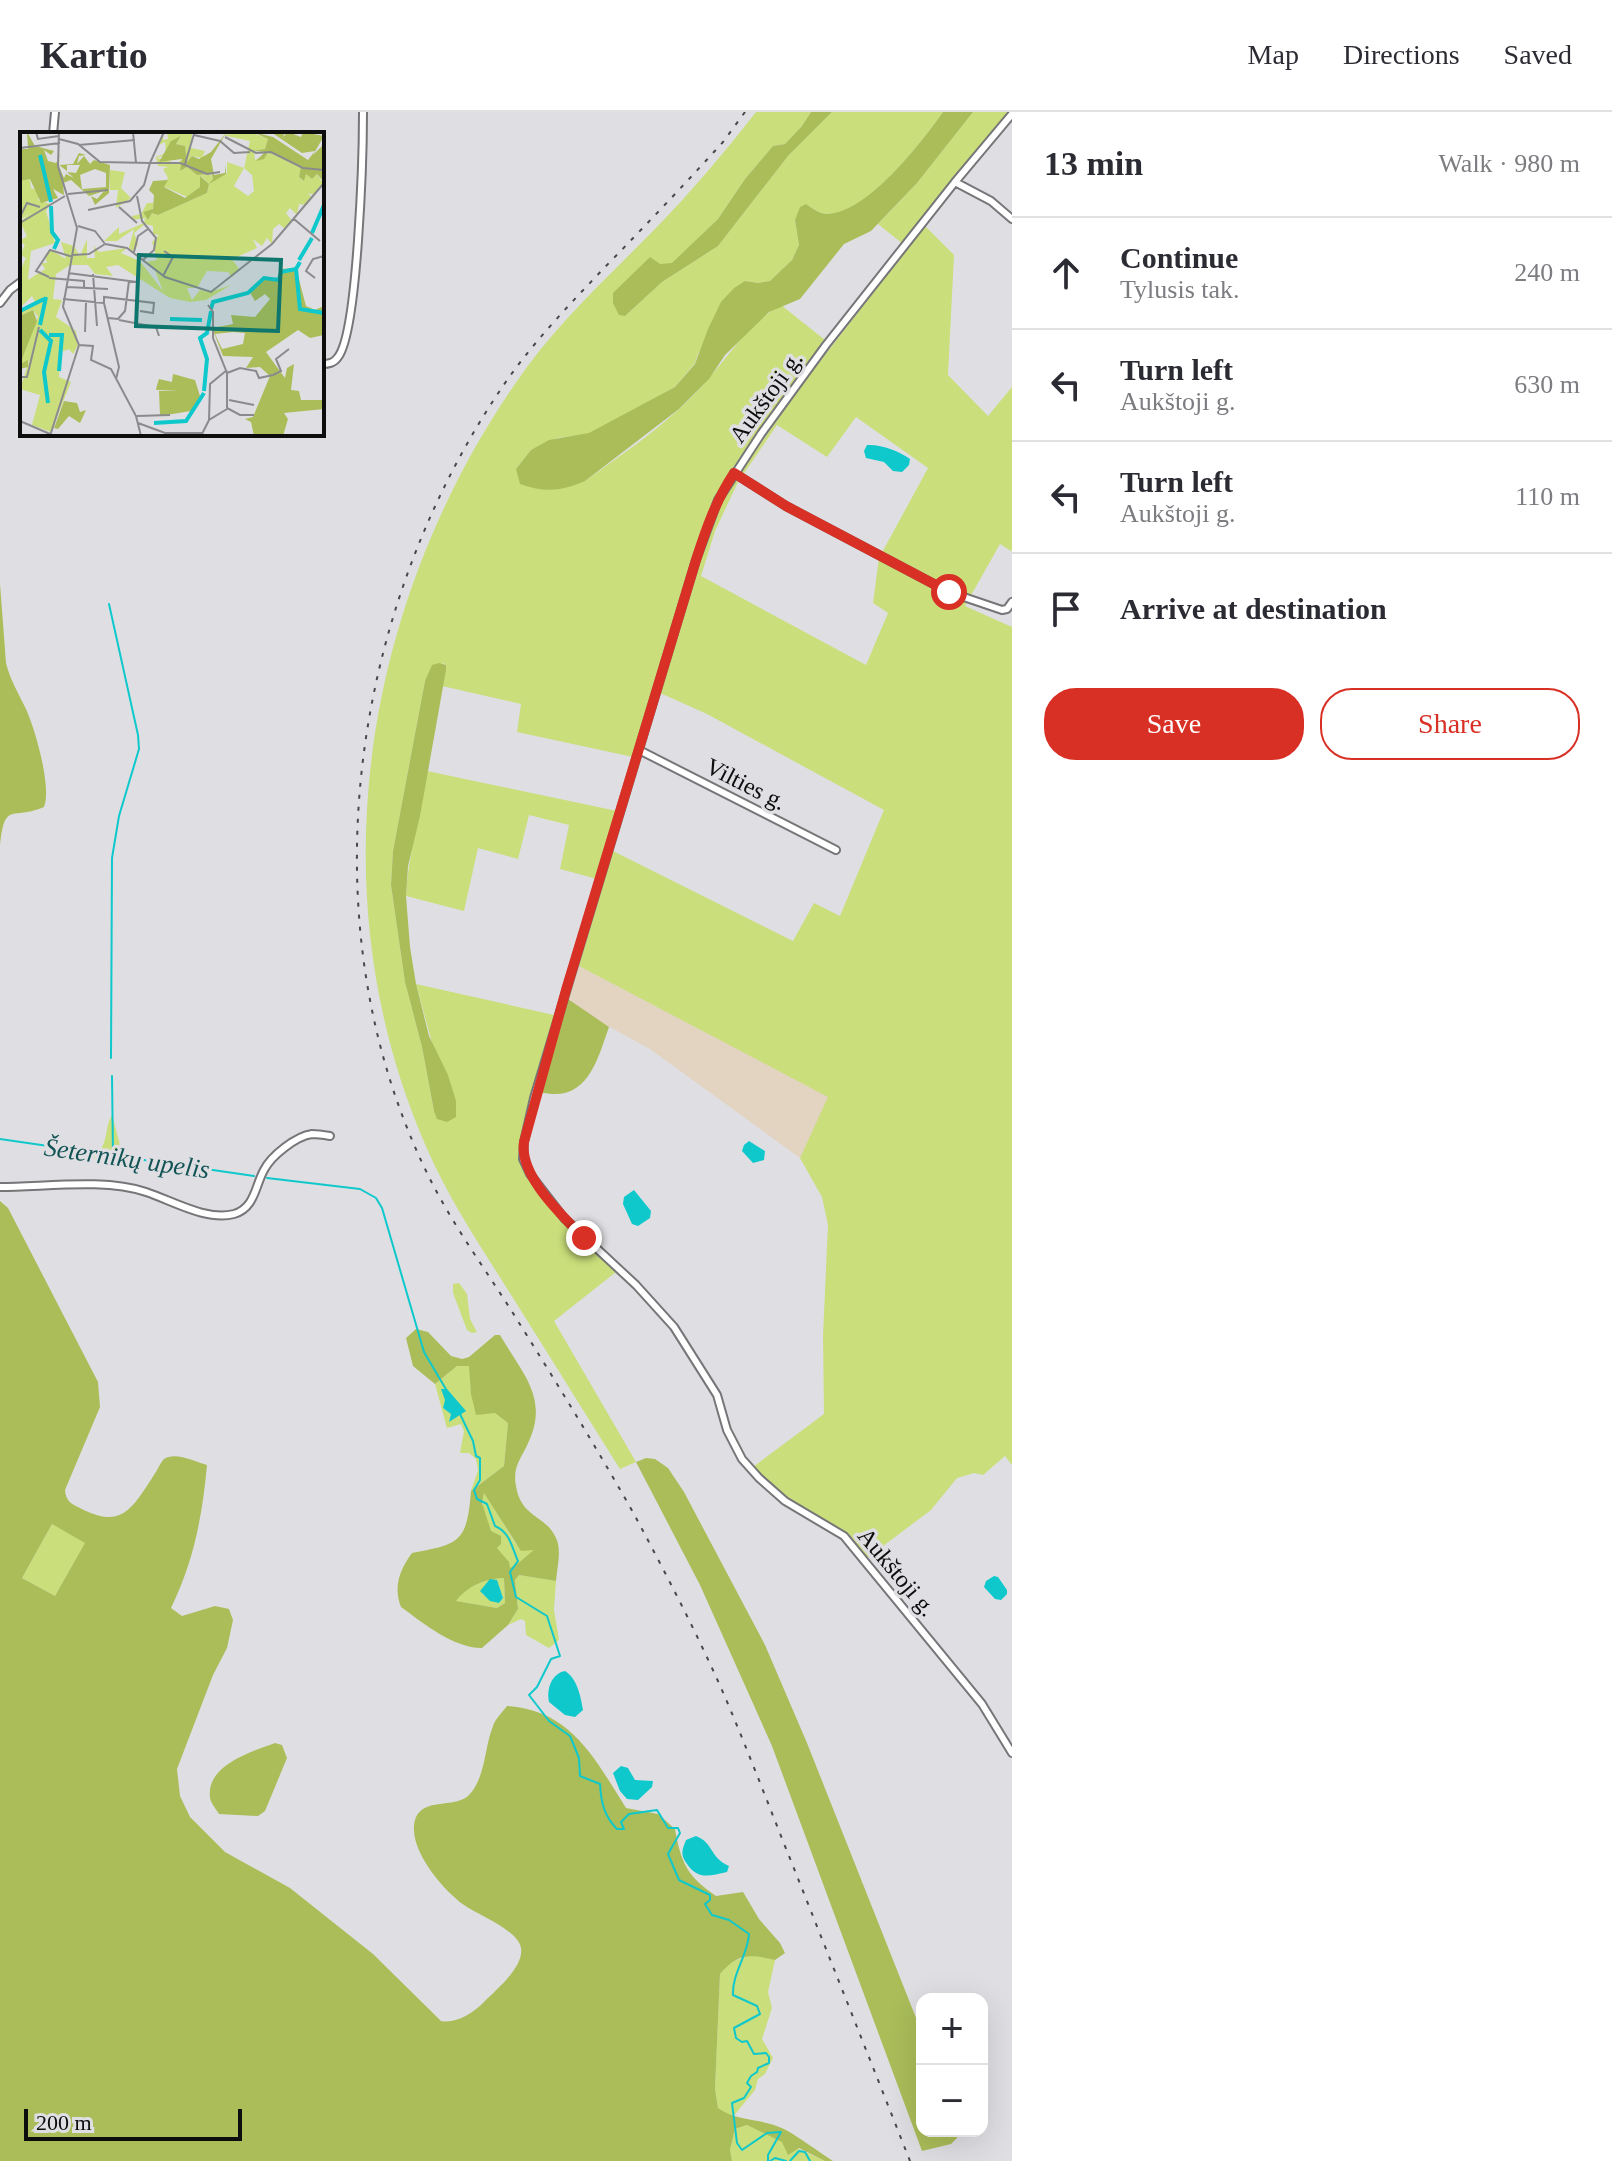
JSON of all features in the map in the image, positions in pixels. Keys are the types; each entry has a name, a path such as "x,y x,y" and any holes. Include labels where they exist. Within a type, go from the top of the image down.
{"street":[{"path":"53,132 55,112"},
{"path":"324,364 331,364 340,356 351,313 363,112"},
{"name":"Aukštoji g.","path":"1012,114 826,345 718,500 703,536 534,1098 522,1151 526,1166 564,1218 636,1285 674,1327 717,1395 727,1430 742,1459 785,1501 844,1536 982,1704 1012,1753"},
{"path":"955,182 991,201 1012,219"},
{"path":"0,303 20,282"},
{"path":"734,473 786,506 949,592 1002,610 1012,602"},
{"name":"Vilties g.","path":"639,750 836,850"},
{"path":"0,1187 74,1185 125,1188 201,1212 229,1215 238,1213 251,1202 264,1168 287,1147 312,1134 330,1136"}],"shaded area":[{"path":"579,966 829,1097 800,1158 650,1049 595,1019 568,999"}],"green space":[{"path":"756,112 811,112 785,144 773,146 745,179 718,219 672,264 659,264 625,316 662,282 718,246 788,156 832,112 943,112 892,174 860,202 829,214 806,204 795,220 799,245 792,260 770,281 745,281 695,363 675,387 589,434 557,438 531,450 516,469 585,481 680,408 750,329 781,305 825,340 718,492 702,528 633,757 517,732 521,704 442,686 446,665 443,663 425,681 393,851 391,885 405,982 434,1111 434,1050 416,984 554,1015 520,1148 523,1164 543,1198 616,1272 554,1321 636,1462 620,1469 447,1189 428,1151 393,1055 373,956 366,857 372,757 390,659 421,563 462,471 515,384 546,342 681,201"},
{"path":"811,112 832,112 788,156 718,246 662,282 625,316 619,315 613,303 613,293 650,257 660,264 672,263 718,219 745,179 773,146 785,144"},
{"path":"943,112 973,112 917,183 871,231 844,244 800,299 769,312 725,355 709,379 679,409 585,481 553,490 520,484 516,469 531,450 549,440 589,433 675,387 695,364 721,302 745,281 770,281 792,260 799,245 795,220 800,207 806,204 828,214 860,202 892,174"},
{"path":"973,112 1009,112 903,244 878,224 917,183"},
{"path":"925,226 954,255 948,375 988,416 1012,387 1012,549 1000,544 965,606 1012,627 1012,1465 1005,1456 983,1475 974,1473 957,1478 931,1510 867,1558 849,1534 788,1498 753,1467 824,1414 823,1335 828,1225 822,1197 800,1158 828,1097 579,966 613,851 793,941 814,903 840,916 884,810 707,714 660,693 712,525 729,489 800,387","holes":["856,417 928,468 879,558 873,603 888,613 866,665 701,576 715,531 738,482 777,425 827,457"]},
{"path":"0,584 6,663 38,744 46,798 44,807 7,817 0,846"},
{"path":"432,665 446,665 446,670 408,866 406,896 416,984 429,1036 448,1075 456,1101 456,1117 447,1122 437,1119 434,1111 405,982 391,885 393,851 425,681"},
{"path":"427,771 617,811 597,879 560,869 569,825 529,815 518,859 478,848 464,911 406,896"},
{"path":"568,999 609,1027 594,1066 579,1086 556,1094 540,1092"},
{"path":"112,1115 120,1145 116,1159 107,1161 71,1154 82,1148 101,1149"},
{"path":"0,1201 8,1208 98,1382 100,1407 65,1490 68,1499 94,1514 116,1516 132,1506 164,1459 180,1457 207,1465 196,1538 171,1608 182,1616 215,1606 229,1609 233,1620 227,1648 213,1675 177,1769 180,1796 190,1817 225,1852 290,1888 373,1954 441,2021 452,2021 475,2010 502,1985 518,1963 521,1948 513,1935 464,1905 440,1882 419,1851 414,1831 415,1819 427,1807 462,1800 475,1788 494,1723 507,1706 548,1717 565,1727 592,1755 626,1808 658,1814 675,1829 683,1860 698,1882 716,1896 743,1892 759,1919 780,1943 785,1953 775,1960 745,1957 732,1962 720,1974 715,2089 718,2108 733,2116 784,2129 833,2161 825,2161 799,2148 788,2155 782,2142 747,2125 735,2129 730,2150 732,2161 0,2161","holes":["52,1524 85,1543 55,1596 22,1578"]},
{"path":"459,1283 467,1294 470,1319 477,1332 467,1330 453,1293 453,1284"},
{"path":"416,1329 428,1332 451,1356 462,1359 469,1357 495,1335 500,1335 524,1373 534,1398 534,1425 515,1479 523,1504 552,1530 556,1538 559,1553 556,1581 519,1575 515,1580 518,1609 508,1625 482,1648 449,1639 401,1607 398,1585 404,1565 412,1553 451,1543 463,1531 471,1491 504,1466 508,1423 495,1413 476,1415 469,1366 457,1366 435,1384 413,1366 406,1338","holes":["484,1493 521,1551 534,1550 510,1568 509,1562 497,1548 501,1544 501,1536 491,1531 482,1503","504,1578 505,1603 497,1608 456,1601 477,1584"]},
{"path":"457,1366 470,1366 471,1394 508,1423 504,1466 471,1491 478,1470 476,1459 469,1453 460,1453 464,1431 461,1424 447,1428 435,1384","holes":["450,1393 465,1411 449,1421 451,1414 443,1408"]},
{"path":"655,1459 668,1468 684,1492 765,1645 807,1743 916,2018 916,2135 772,1746 700,1585 636,1462"},
{"path":"484,1492 516,1544 536,1550 509,1569 486,1521"},
{"path":"52,1524 86,1542 55,1596 22,1578"},
{"path":"519,1575 556,1581 554,1610 559,1640 549,1648 526,1635 525,1621 521,1619 508,1625 518,1609 515,1580"},
{"path":"504,1577 505,1603 497,1608 455,1601 471,1587","holes":["497,1581 503,1598 499,1603 482,1594"]},
{"path":"275,1743 282,1745 287,1758 265,1811 258,1816 219,1814 210,1797 215,1776 233,1761"},
{"path":"753,1954 775,1960 768,1992 772,2008 762,2039 773,2058 765,2074 758,2079 755,2090 732,2118 718,2109 715,2089 720,1974 729,1963"},
{"path":"747,2125 825,2161 732,2161 730,2150 735,2129"},
{"path":"917,2137 957,2137 951,2144 922,2151"}],"water":[{"path":"867,445 901,453 910,459 909,465 902,472 893,471 884,462 866,458 864,451"},
{"path":"749,1141 765,1151 764,1160 753,1163 742,1151"},
{"path":"634,1190 651,1211 650,1218 638,1226 632,1224 623,1204 624,1197"},
{"path":"441,1389 447,1389 466,1411 449,1422 451,1414 443,1408 445,1400"},
{"path":"994,1576 1007,1590 1001,1600 995,1599 984,1587 986,1581"},
{"path":"490,1579 497,1580 503,1598 499,1603 490,1601 480,1591"},
{"path":"565,1671 575,1683 581,1699 583,1710 575,1717 565,1715 549,1702 551,1682"},
{"path":"621,1766 628,1768 635,1780 653,1781 652,1787 638,1800 627,1799 620,1791 613,1773"},
{"path":"696,1836 729,1866 727,1872 704,1876 691,1869 683,1858 683,1850 686,1840"}],"waterway":[{"path":"109,604 139,749 119,816 112,858 111,1058"},
{"path":"112,1076 113,1155"},
{"name":"Šeternikų upelis","path":"0,1139 254,1176"},
{"name":"Šeternikų upelis","path":"267,1178 360,1189 376,1198 382,1208 424,1352 447,1391"},
{"name":"Šeternikų upelis","path":"460,1414 473,1441 476,1456 480,1458 480,1480 474,1490 477,1499 487,1504 495,1526 507,1536 518,1561 510,1572 516,1597 547,1616 560,1656 551,1659 537,1687 529,1695 549,1721 570,1736 579,1758 580,1776 600,1784 604,1808 617,1829 624,1829 621,1822 629,1814 657,1810 668,1828 678,1828 680,1833 668,1854 679,1880 710,1895 710,1900 705,1904 712,1915 729,1920 749,1934 733,1995 757,2006 760,2014 734,2028 736,2038 747,2041 754,2054 766,2053 769,2063 751,2076 747,2083 751,2087 744,2098 732,2103 737,2143 742,2150 767,2133 781,2132 768,2155 768,2161"},
{"name":"Šeternikų upelis","path":"790,2161 799,2151 805,2152 810,2161"},
{"name":"Šeternikų upelis","path":"770,2161 775,2158 786,2161"}],"railway":[{"path":"745,112 723,142 527,354 503,386 451,475 409,569 379,669 362,772 357,875 366,978 390,1079 428,1175 457,1227 604,1462 693,1628 743,1739 910,2161"}],"route":[{"path":"584,1238 530,1174 522,1151 534,1098 696,560 710,517 726,485 734,473 786,506 949,592"}]}
